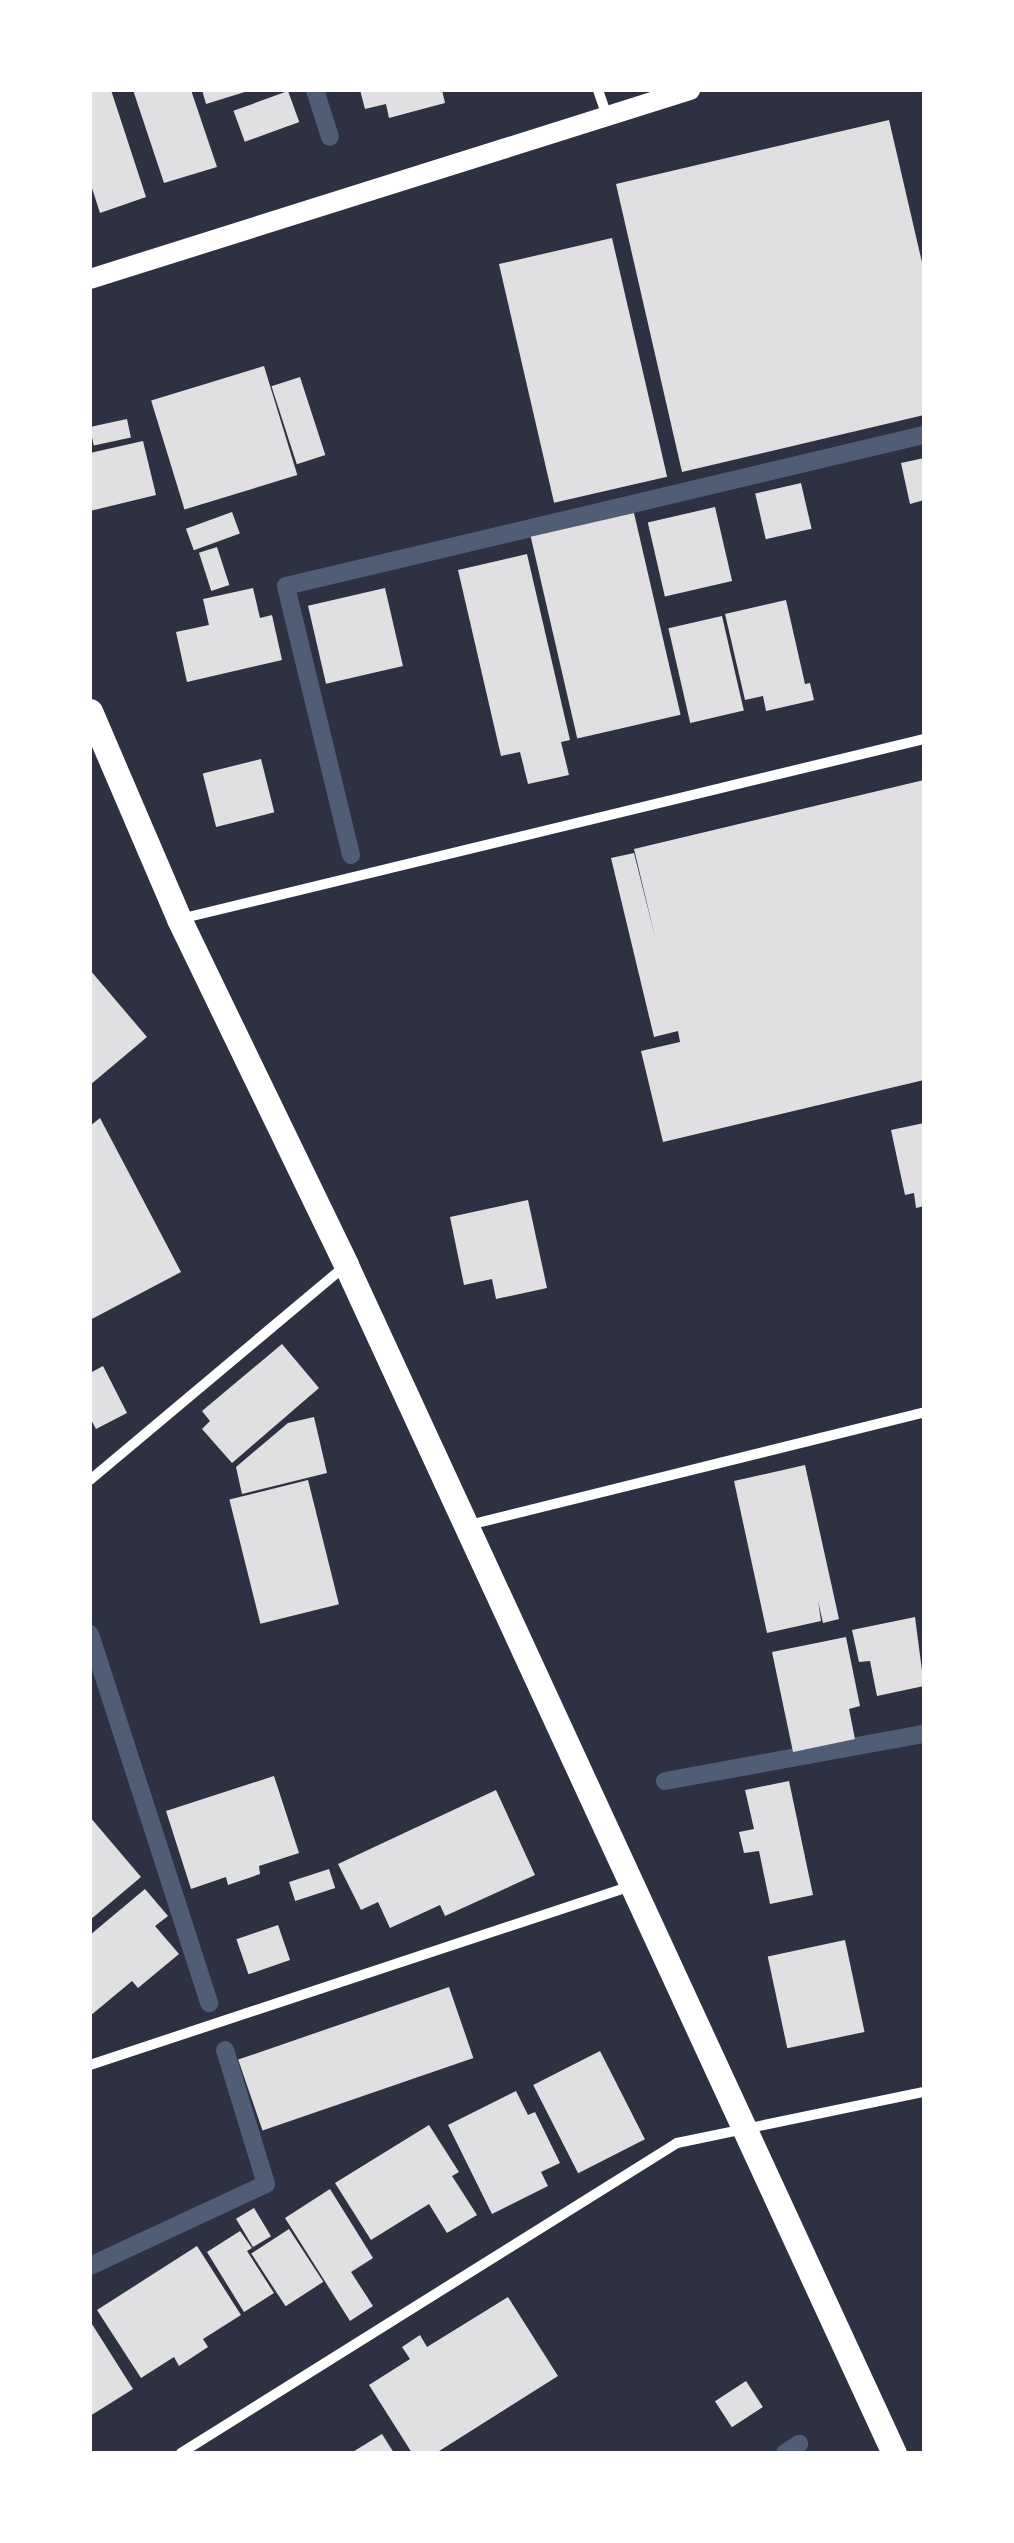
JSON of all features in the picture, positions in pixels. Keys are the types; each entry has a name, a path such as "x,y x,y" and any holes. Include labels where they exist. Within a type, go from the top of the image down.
{"main road":[{"path":"90,279 690,90"},
{"path":"90,711 99,757 346,1265 894,2453"}],"street":[{"path":"598,90 607,117"},
{"path":"179,919 924,739"},
{"path":"90,1480 346,1265"},
{"path":"464,1526 924,1412"},
{"path":"90,2065 632,1886"},
{"path":"181,2453 677,2143 924,2092"}],"building":[{"path":"90,90 111,90 146,197 100,213 90,182"},
{"path":"133,90 191,90 217,167 164,183"},
{"path":"202,90 248,90 248,91 206,104"},
{"path":"360,90 442,90 445,103 389,118 386,104 365,109"},
{"path":"288,91 299,122 245,142 233,111"},
{"path":"889,120 924,271 924,415 682,472 616,184"},
{"path":"612,238 667,477 554,503 499,264"},
{"path":"264,366 297,475 184,510 151,400"},
{"path":"300,377 325,455 297,464 271,386"},
{"path":"127,419 131,438 94,445 90,427"},
{"path":"143,441 156,495 90,511 90,453"},
{"path":"924,458 924,500 910,504 901,463"},
{"path":"801,483 812,529 766,539 755,494"},
{"path":"715,507 732,581 665,597 648,523"},
{"path":"232,512 240,534 194,550 186,529"},
{"path":"634,513 681,715 577,739 531,537"},
{"path":"217,547 229,585 211,591 199,553"},
{"path":"527,554 570,740 561,742 569,775 528,784 520,752 501,756 458,570"},
{"path":"253,588 260,618 272,615 282,660 187,682 176,632 209,625 203,599"},
{"path":"385,588 403,666 326,684 308,606"},
{"path":"786,600 805,684 810,683 814,700 766,711 763,696 745,700 725,614"},
{"path":"722,616 744,711 690,723 668,628"},
{"path":"261,759 274,812 216,827 203,774"},
{"path":"924,780 924,1080 663,1142 641,1051 680,1042 678,1031 654,1037 611,858 634,853 656,941 634,849"},
{"path":"90,970 147,1037 90,1085"},
{"path":"100,1118 181,1272 90,1320 90,1126"},
{"path":"924,1123 924,1206 916,1208 914,1193 905,1195 891,1130"},
{"path":"528,1200 547,1288 496,1299 492,1279 464,1285 450,1217"},
{"path":"282,1344 319,1388 232,1463 202,1429 210,1421 202,1411"},
{"path":"103,1366 127,1413 96,1429 90,1418 90,1373"},
{"path":"314,1417 327,1473 242,1494 236,1467 288,1423"},
{"path":"805,1465 839,1619 823,1623 818,1601 821,1621 767,1633 734,1481"},
{"path":"308,1480 339,1604 260,1624 229,1500"},
{"path":"915,1617 924,1686 877,1696 870,1661 859,1662 852,1630"},
{"path":"846,1637 860,1706 849,1709 855,1739 793,1752 772,1652"},
{"path":"274,1776 299,1853 259,1866 260,1874 228,1885 226,1877 191,1889 166,1811"},
{"path":"789,1781 813,1895 770,1904 759,1851 744,1853 739,1832 754,1829 745,1790"},
{"path":"496,1790 535,1875 445,1916 440,1905 390,1928 378,1902 361,1910 338,1864"},
{"path":"90,1817 141,1877 90,1920"},
{"path":"329,1869 335,1888 295,1901 289,1882"},
{"path":"145,1889 168,1916 155,1926 179,1954 138,1988 132,1981 90,2016 90,1935"},
{"path":"278,1925 290,1960 248,1974 236,1939"},
{"path":"845,1940 865,2032 787,2048 768,1956"},
{"path":"449,1987 473,2058 263,2131 238,2060"},
{"path":"600,2051 645,2139 578,2173 533,2085"},
{"path":"516,2091 528,2115 535,2112 560,2163 541,2172 548,2186 492,2214 448,2125"},
{"path":"429,2125 459,2172 452,2176 477,2215 447,2233 429,2204 371,2240 335,2183"},
{"path":"330,2189 373,2258 351,2272 373,2306 350,2321 285,2218"},
{"path":"254,2208 271,2236 253,2247 236,2219"},
{"path":"289,2229 323,2282 286,2306 251,2254"},
{"path":"240,2231 252,2248 247,2251 274,2293 244,2312 207,2252"},
{"path":"197,2246 241,2315 203,2339 208,2347 179,2366 174,2357 141,2378 97,2310"},
{"path":"508,2297 558,2376 436,2453 412,2453 369,2385 410,2359 402,2347 420,2335 427,2347"},
{"path":"90,2321 133,2389 90,2416"},
{"path":"746,2381 763,2407 732,2427 715,2401"},
{"path":"382,2434 394,2453 351,2453"}],"waterway":[{"path":"315,90 330,137"},
{"path":"351,855 286,586 924,435"},
{"path":"90,1634 209,2003"},
{"path":"665,1781 924,1734"},
{"path":"90,2266 266,2184 225,2050"},
{"path":"785,2453 799,2444"}]}
